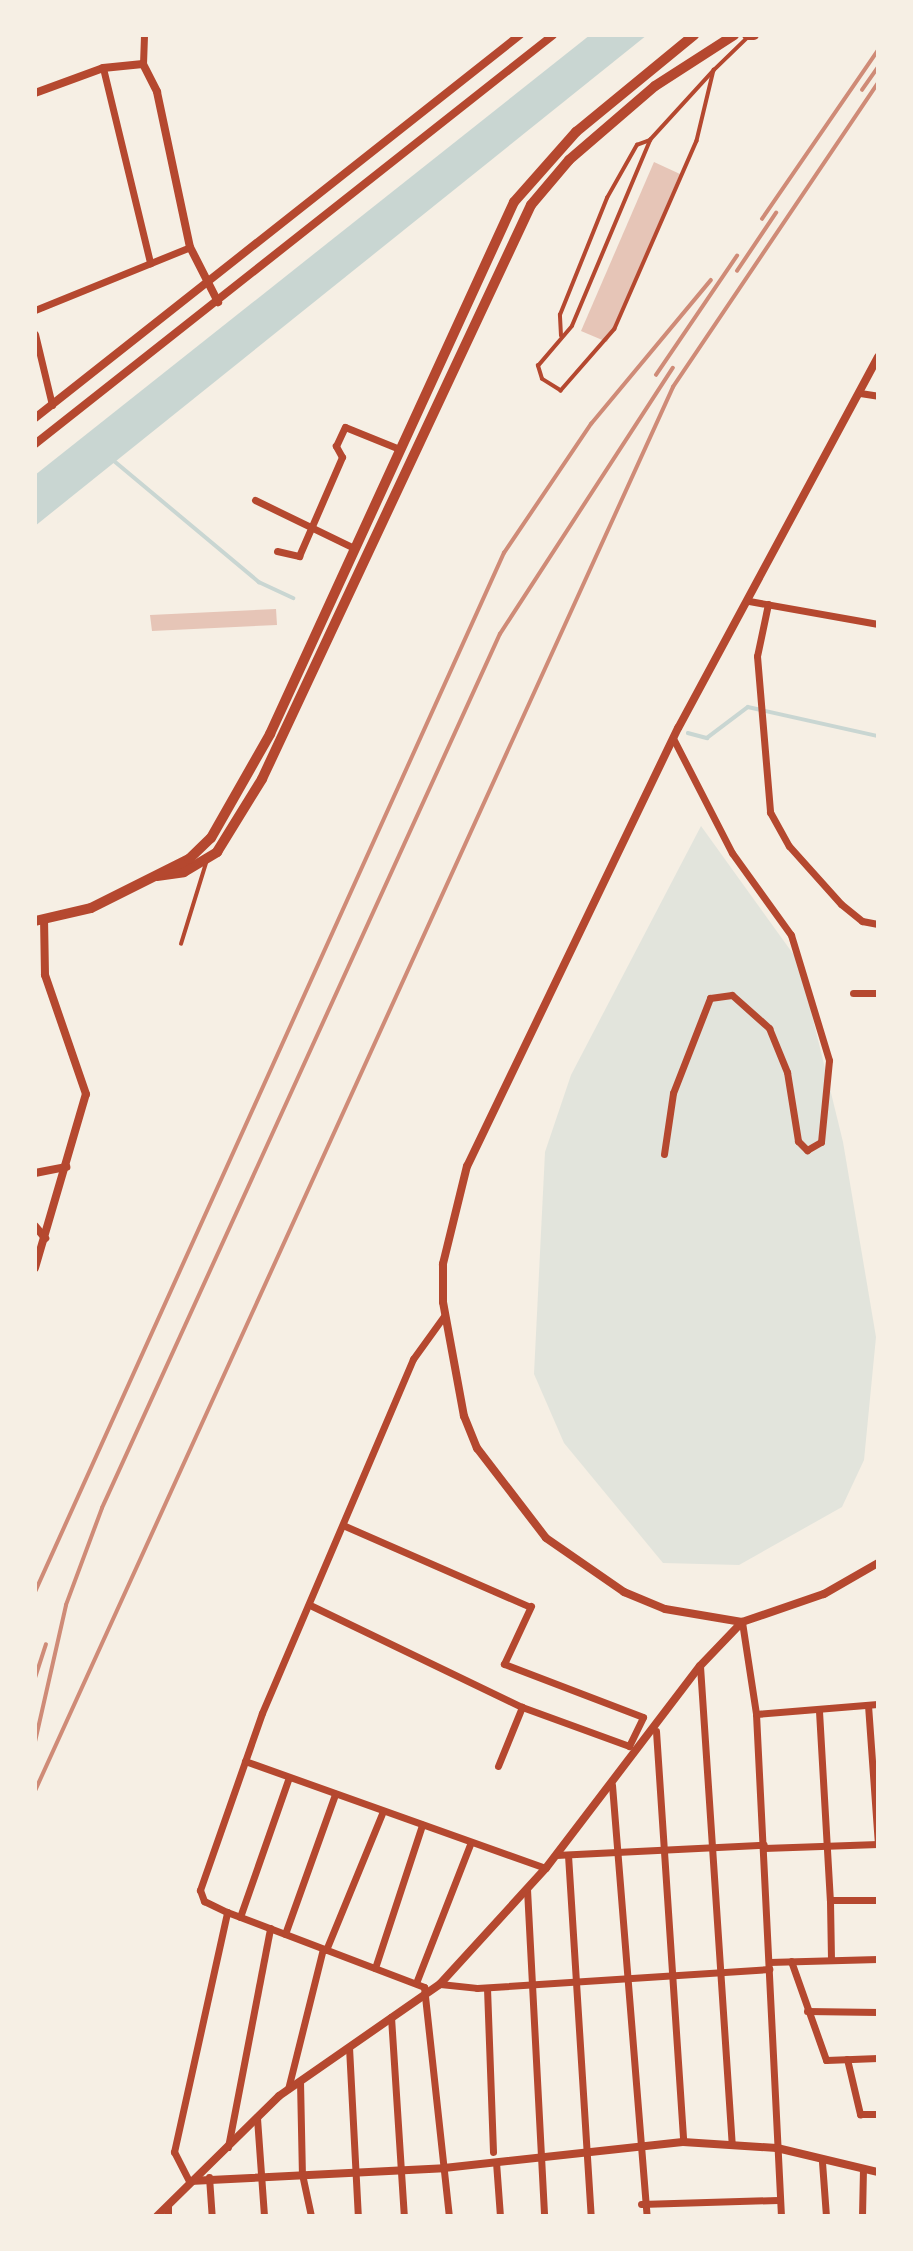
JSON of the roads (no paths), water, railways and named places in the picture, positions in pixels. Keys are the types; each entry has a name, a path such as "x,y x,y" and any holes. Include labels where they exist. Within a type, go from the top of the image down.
{"main road":[{"path":"40,920 91,908 189,859 211,838 270,734 397,448 514,202 576,132 694,35"},
{"path":"155,877 206,861 226,841 262,779 519,223 569,160 655,86 734,35"}],"street":[{"path":"144,35 143,64 158,92 190,247 218,302"},
{"path":"35,418 520,35"},
{"path":"35,444 553,35"},
{"path":"35,93 103,68 143,64"},
{"path":"103,68 150,263"},
{"path":"35,310 190,247"},
{"path":"35,334 51,405"},
{"path":"742,1622 665,1609 624,1592 547,1538 477,1448 444,1317 443,1264 467,1166 673,738 749,601 878,356"},
{"path":"860,393 878,396"},
{"path":"277,551 297,558 342,457 336,446 345,427 397,448"},
{"path":"255,500 352,547"},
{"path":"749,601 878,624"},
{"path":"768,604 757,656 758,693 762,771 777,830 841,905 862,922 878,924"},
{"path":"664,1154 673,1093 710,998 732,995 769,1028 788,1072 797,1141 807,1150 821,1142 829,1060 790,935 732,853 673,738"},
{"path":"35,1268 86,1094 45,975 40,920"},
{"path":"852,993 878,993"},
{"path":"35,1173 66,1167"},
{"path":"35,1226 45,1238"},
{"path":"444,1317 412,1359 312,1606 245,1762 200,1886 204,1901 227,1913 416,1983 427,1992 449,2216"},
{"path":"312,1606 522,1707 629,1746 643,1717 504,1664 531,1606 345,1526"},
{"path":"157,2216 189,2181 288,2090 439,1984 546,1868 656,1731 700,1666 742,1622 824,1594 878,1563"},
{"path":"742,1622 756,1714 778,2200 781,2216"},
{"path":"700,1666 732,2145"},
{"path":"756,1714 819,1711 878,1704"},
{"path":"556,1855 764,1847 823,1848 878,1844 869,1705"},
{"path":"498,1766 522,1707"},
{"path":"819,1711 823,1848 830,1900 831,1959"},
{"path":"656,1731 683,2142"},
{"path":"245,1762 546,1868"},
{"path":"240,1917 289,1777"},
{"path":"612,1785 636,2143 641,2204 647,2216"},
{"path":"285,1934 335,1794"},
{"path":"288,2090 325,1950 383,1811"},
{"path":"375,1968 422,1825"},
{"path":"416,1983 471,1842"},
{"path":"568,1855 591,2216"},
{"path":"527,1889 544,2216"},
{"path":"830,1900 878,1900"},
{"path":"189,2181 174,2152 227,1913"},
{"path":"228,2148 270,1928"},
{"path":"439,1984 488,1988 719,1973 791,1961 878,1959"},
{"path":"791,1961 826,2060 878,2058"},
{"path":"488,1988 493,2152"},
{"path":"807,2011 878,2012"},
{"path":"390,2017 404,2216"},
{"path":"349,2048 358,2216"},
{"path":"847,2059 860,2114 878,2114"},
{"path":"300,2081 302,2174 311,2216"},
{"path":"257,2118 264,2216"},
{"path":"189,2181 209,2177 444,2168 540,2157 587,2148 683,2142 777,2148 822,2162 878,2172"},
{"path":"496,2162 500,2216"},
{"path":"822,2162 826,2216"},
{"path":"862,2216 863,2169"},
{"path":"209,2177 212,2216"},
{"path":"641,2204 778,2200"},
{"path":"168,2205 168,2216"}],"lane":[{"path":"714,70 697,141 615,329 561,391 537,373 561,336 572,326 650,140 714,70 750,35"},
{"path":"561,336 560,315 607,198 637,145 650,140"},
{"path":"181,944 206,861"}],"waterway":[{"path":"112,459 259,582 294,598"},
{"path":"688,733 707,738 748,707 878,736"}],"railway":[{"path":"762,219 878,50"},
{"path":"862,90 878,67"},
{"path":"35,1791 673,387 878,83"},
{"path":"737,271 776,213"},
{"path":"656,375 737,256"},
{"path":"35,1592 504,553 591,424 711,280"},
{"path":"35,1742 66,1605 102,1508 500,634 673,368"},
{"path":"35,1678 46,1645"}]}
